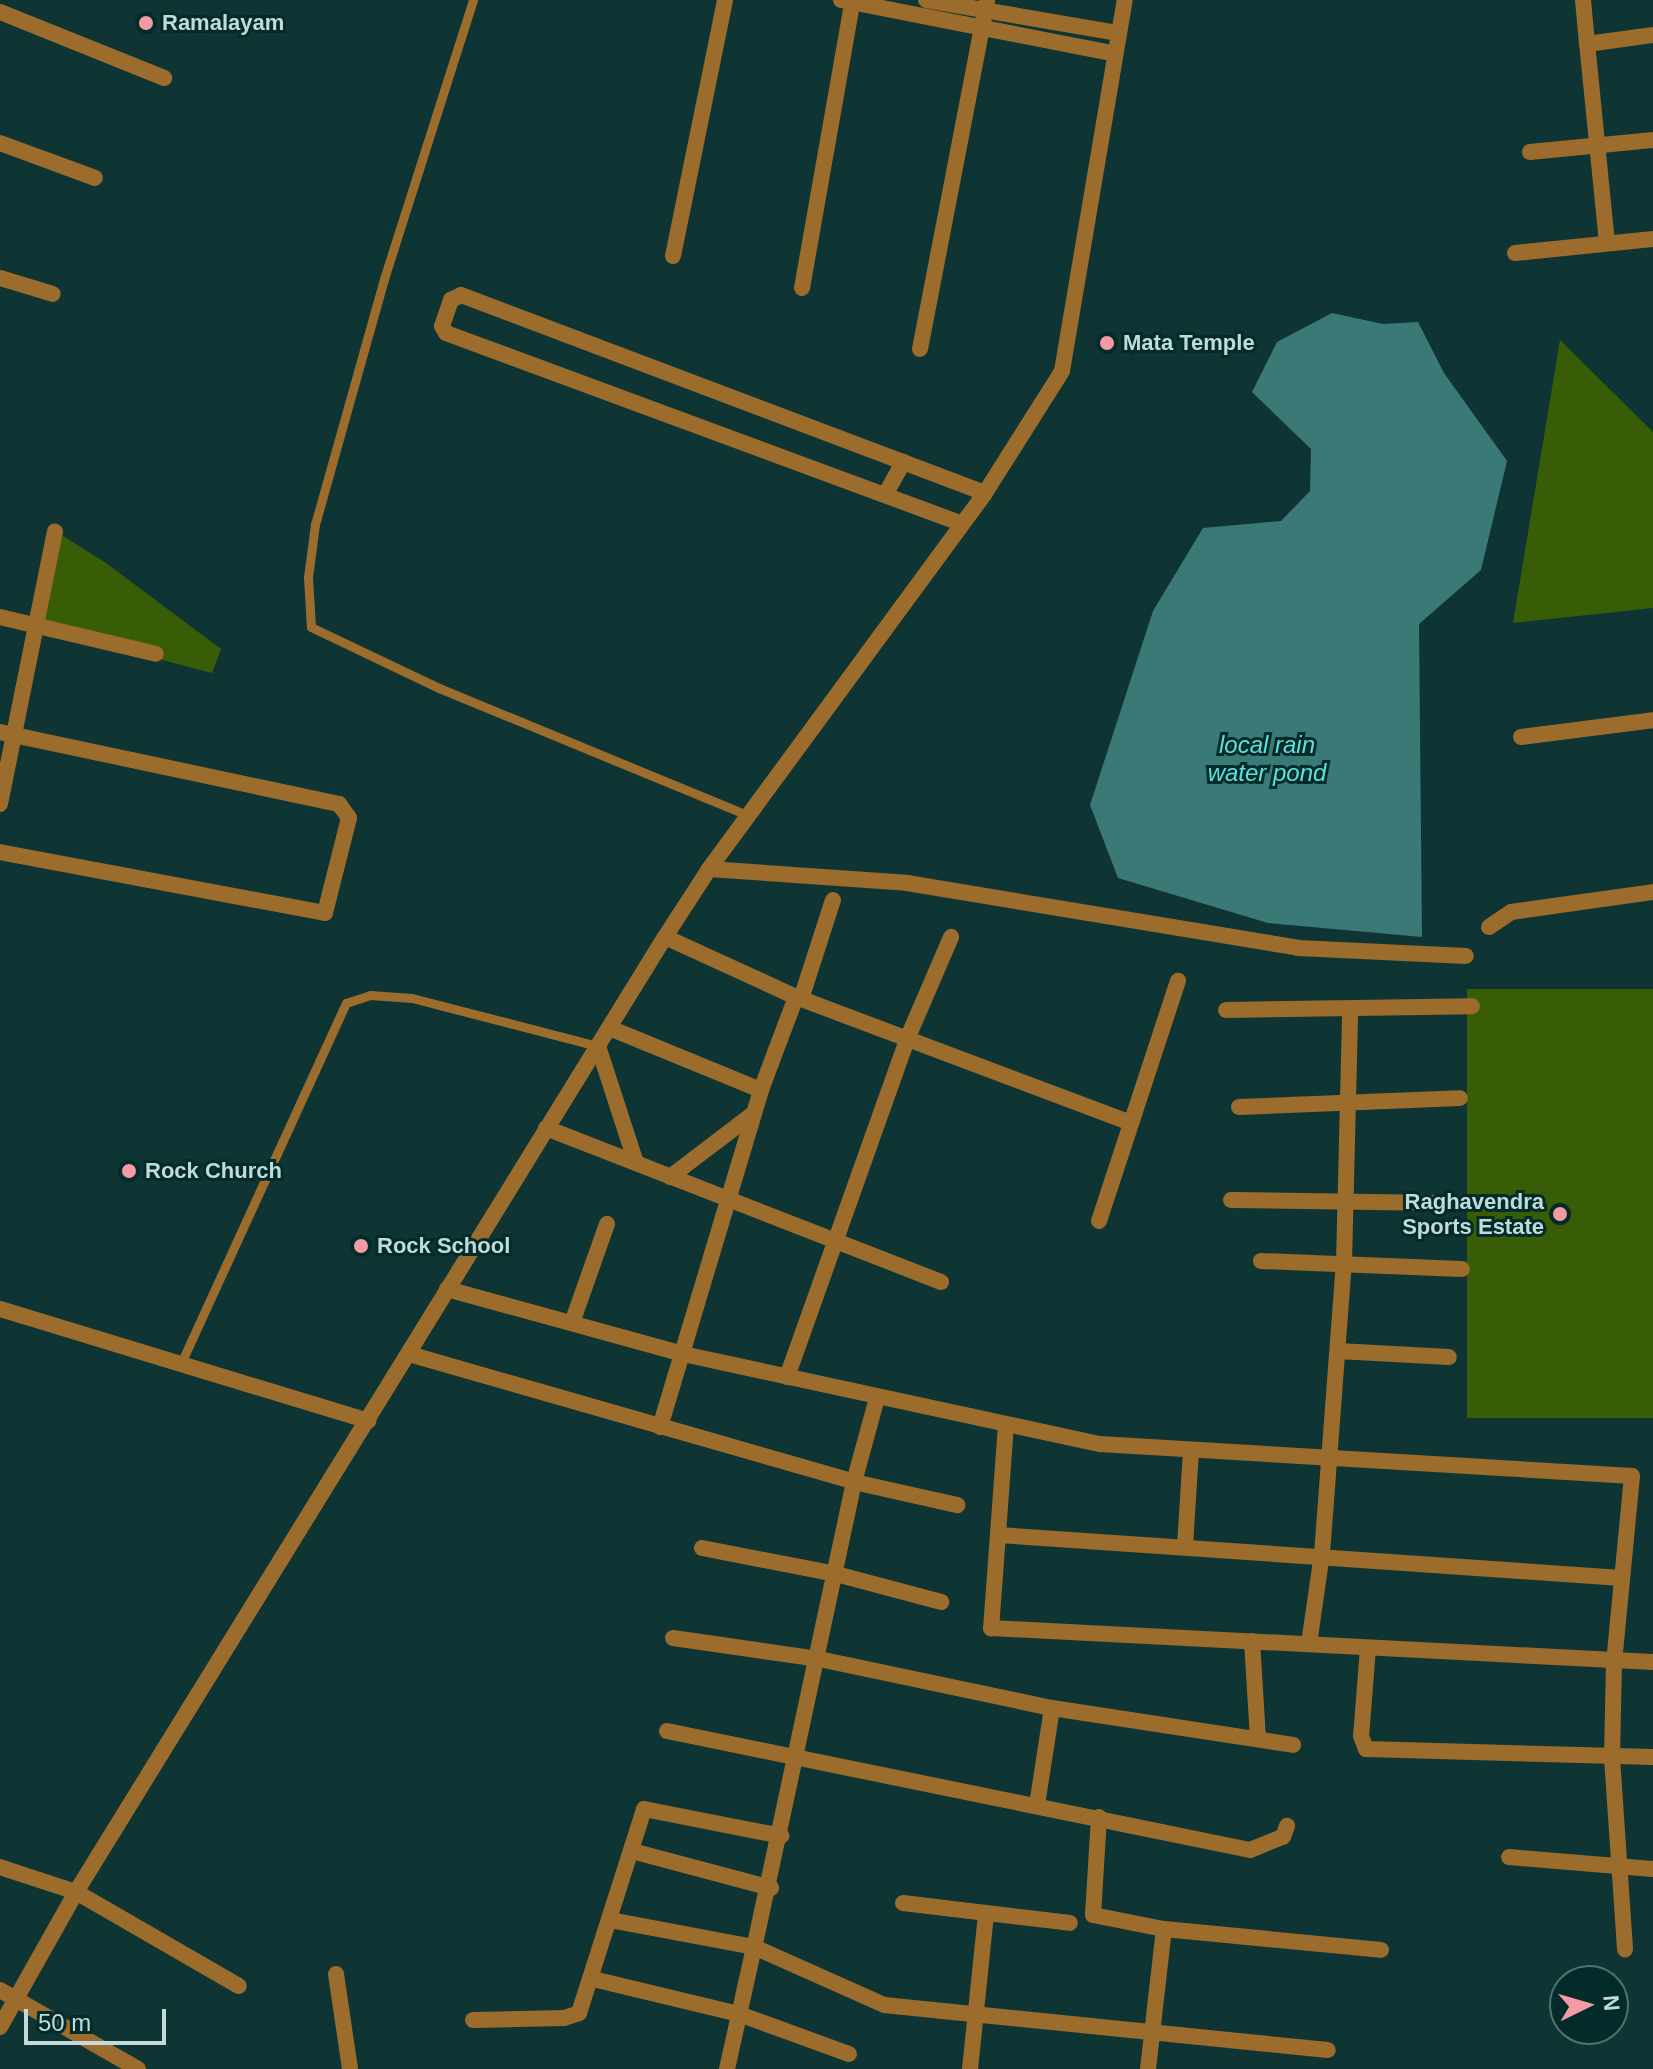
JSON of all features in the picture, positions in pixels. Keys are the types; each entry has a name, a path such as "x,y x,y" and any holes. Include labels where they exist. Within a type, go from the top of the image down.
{"street":[{"path":"673,256 725,0"},
{"path":"926,0 986,5 1118,33"},
{"path":"0,2027 76,1892 546,1128 612,1029 665,937 709,869 960,523 985,493 1062,371 1125,0"},
{"path":"1583,0 1607,243"},
{"path":"802,288 849,1 1115,54"},
{"path":"920,349 986,5"},
{"path":"0,12 164,78"},
{"path":"1587,44 1653,35"},
{"path":"1530,152 1653,140"},
{"path":"0,143 95,178"},
{"path":"1515,253 1653,239"},
{"path":"0,278 53,294"},
{"path":"960,523 446,333 442,326 451,300 461,295 985,493"},
{"path":"885,495 903,462"},
{"path":"0,804 6,733 55,531"},
{"path":"0,617 156,654"},
{"path":"1521,737 1653,720"},
{"path":"0,852 325,913 349,818 339,804 6,733"},
{"path":"709,869 907,883 1298,948 1466,956"},
{"path":"1489,927 1511,912 1653,892"},
{"path":"660,1427 761,1090 833,900"},
{"path":"665,937 798,998 1131,1123"},
{"path":"787,1377 908,1037 951,937"},
{"path":"1099,1221 1178,981"},
{"path":"1226,1010 1472,1006"},
{"path":"1309,1644 1322,1554 1344,1263 1350,1009"},
{"path":"612,1029 761,1090"},
{"path":"598,1046 636,1163"},
{"path":"1239,1107 1460,1098"},
{"path":"670,1177 754,1113"},
{"path":"546,1128 941,1282"},
{"path":"1231,1200 1457,1203"},
{"path":"573,1320 607,1224"},
{"path":"1261,1261 1462,1269"},
{"path":"447,1289 573,1320 683,1354 1100,1444 1632,1476 1614,1662 1612,1758 1616,1862 1625,1950"},
{"path":"0,1309 182,1361 368,1421"},
{"path":"1338,1351 1449,1357"},
{"path":"409,1354 854,1482 957,1505"},
{"path":"727,2069 754,1947 771,1888 854,1482 877,1398"},
{"path":"1006,1425 991,1628 1653,1662"},
{"path":"1185,1546 1191,1450"},
{"path":"999,1535 1322,1554 1484,1572 1622,1578"},
{"path":"702,1548 836,1574 941,1602"},
{"path":"673,1638 819,1659 1052,1708 1293,1745"},
{"path":"1252,1641 1258,1739"},
{"path":"1368,1648 1361,1736 1366,1749 1653,1757"},
{"path":"1037,1805 1052,1708"},
{"path":"667,1731 1250,1850 1283,1837 1287,1826"},
{"path":"473,2020 573,2018 593,1979 648,1806 781,1836"},
{"path":"1099,1817 1093,1915 1164,1929 1381,1950"},
{"path":"632,1851 771,1888"},
{"path":"1509,1857 1616,1862 1653,1869"},
{"path":"0,1867 76,1892 239,1986"},
{"path":"903,1903 1070,1923"},
{"path":"970,2069 986,1913"},
{"path":"610,1920 754,1947 884,2005 1328,2050"},
{"path":"1148,2069 1164,1929"},
{"path":"336,1974 350,2069"},
{"path":"593,1979 739,2014 849,2054"},
{"path":"0,1990 17,1996 138,2069"}],"lane":[{"path":"473,0 384,279 315,524 308,577 311,627 439,688 749,816"},
{"path":"182,1361 346,1003 370,995 412,998 598,1046"}],"green space":[{"path":"1560,340 1653,432 1653,608 1513,623"},
{"path":"55,531 106,563 221,649 212,673 33,626"},
{"name":"Raghavendra Sports Estate","path":"1467,989 1653,989 1653,1418 1467,1418"}],"water":[{"name":"local rain water pond","path":"1332,313 1383,324 1418,322 1444,373 1507,461 1481,570 1419,624 1422,937 1268,923 1118,878 1090,805 1153,611 1203,528 1281,521 1310,491 1311,449 1252,392 1277,342"}],"place":[{"name":"Ramalayam","path":"146,23"},
{"name":"Mata Temple","path":"1107,343"},
{"name":"Rock Church","path":"129,1171"},
{"name":"Raghavendra Sports Estate","path":"1560,1214"},
{"name":"Rock School","path":"361,1246"}]}
